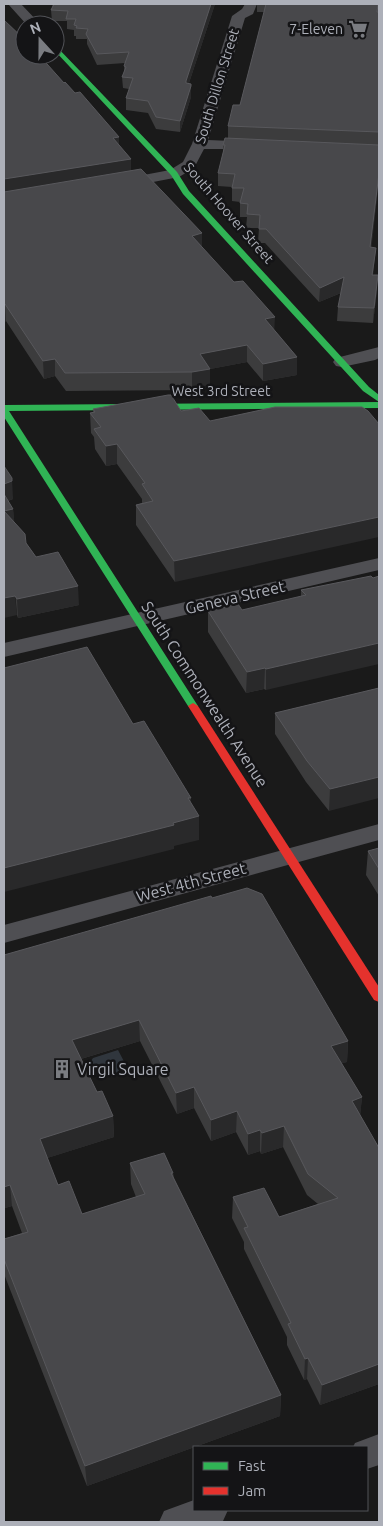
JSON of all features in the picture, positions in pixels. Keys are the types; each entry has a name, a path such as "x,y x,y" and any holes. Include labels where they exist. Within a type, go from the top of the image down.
{"street":[{"path":"14,4 24,15"},
{"name":"South Dillon Street","path":"174,174 189,165 200,144 238,10 248,11 250,4"},
{"name":"South Hoover Street","path":"65,58 174,174 186,192 366,389 379,399"},
{"path":"200,144 269,147"},
{"path":"99,187 174,174"},
{"path":"342,362 379,352"},
{"name":"West 3rd Street","path":"4,409 379,405"},
{"name":"South Commonwealth Avenue","path":"4,409 379,997"},
{"name":"Geneva Street","path":"4,650 379,564"},
{"name":"West 4th Street","path":"4,934 379,832"},
{"path":"176,1522 208,1511"}],"shaded area":[{"path":"118,1050 129,1071 111,1077 106,1068 93,1072 89,1064 93,1058"}],"building":[{"path":"54,4 211,4 186,81 191,86 180,121 156,117 148,101 126,98 133,78 122,77 129,52 97,54 86,34 88,29 76,28 77,26 74,25 76,19 66,19 68,11 51,10"},
{"path":"266,4 378,4 379,132 228,126 233,105 240,105"},
{"path":"4,20 15,30 15,65 48,65 75,93 80,92 119,137 113,138 131,159 4,179"},
{"path":"225,138 379,145 379,173 370,247 376,248 372,275 378,275 374,308 338,307 344,277 320,288 266,229 259,229 260,215 247,214 248,204 240,203 244,188 232,188 235,174 218,173"},
{"path":"141,169 202,233 192,236 234,282 243,281 275,317 265,319 297,357 263,364 247,345 200,354 210,369 192,372 65,373 55,359 43,361 4,304 4,192"},
{"path":"171,395 181,411 199,408 210,421 275,407 362,407 379,424 379,517 174,561 136,505 153,501 142,484 145,483 117,444 106,446 94,429 101,427 90,413 95,412 93,409"},
{"path":"4,466 12,481 4,484"},
{"path":"4,494 13,509 4,511"},
{"path":"4,511 25,534 26,543 36,557 58,552 78,586 17,599 15,596 4,598"},
{"path":"371,576 373,578 379,576 379,643 266,669 247,672 208,611 238,604 242,610 306,595 301,590"},
{"path":"87,647 133,724 144,721 191,798 188,798 199,816 173,823 174,825 4,868 4,668"},
{"path":"379,688 379,777 330,789 307,761 275,713"},
{"path":"379,848 379,869 368,851"},
{"path":"247,888 262,894 348,1041 331,1046 362,1097 352,1101 379,1148 379,1364 322,1385 308,1358 305,1359 288,1324 291,1323 244,1228 248,1227 233,1197 264,1188 279,1217 338,1198 308,1174 284,1126 262,1133 260,1130 248,1134 237,1111 211,1120 194,1087 176,1093 139,1020 72,1040 97,1092 102,1091 113,1116 40,1139 58,1185 69,1181 82,1214 145,1194 130,1163 164,1153 173,1173 171,1173 281,1395 85,1466 4,1259 4,1239 28,1232 10,1185 4,1187 4,955 211,896 212,898"}],"traffic: fast":[{"path":"65,58 174,174 186,192 366,389 379,399"},
{"path":"4,408 379,405"},
{"path":"4,410 193,706"}],"traffic: jam":[{"path":"193,706 379,997"}],"place":[{"name":"7-Eleven","path":"358,29"},
{"name":"Virgil Square","path":"62,1069"}]}
